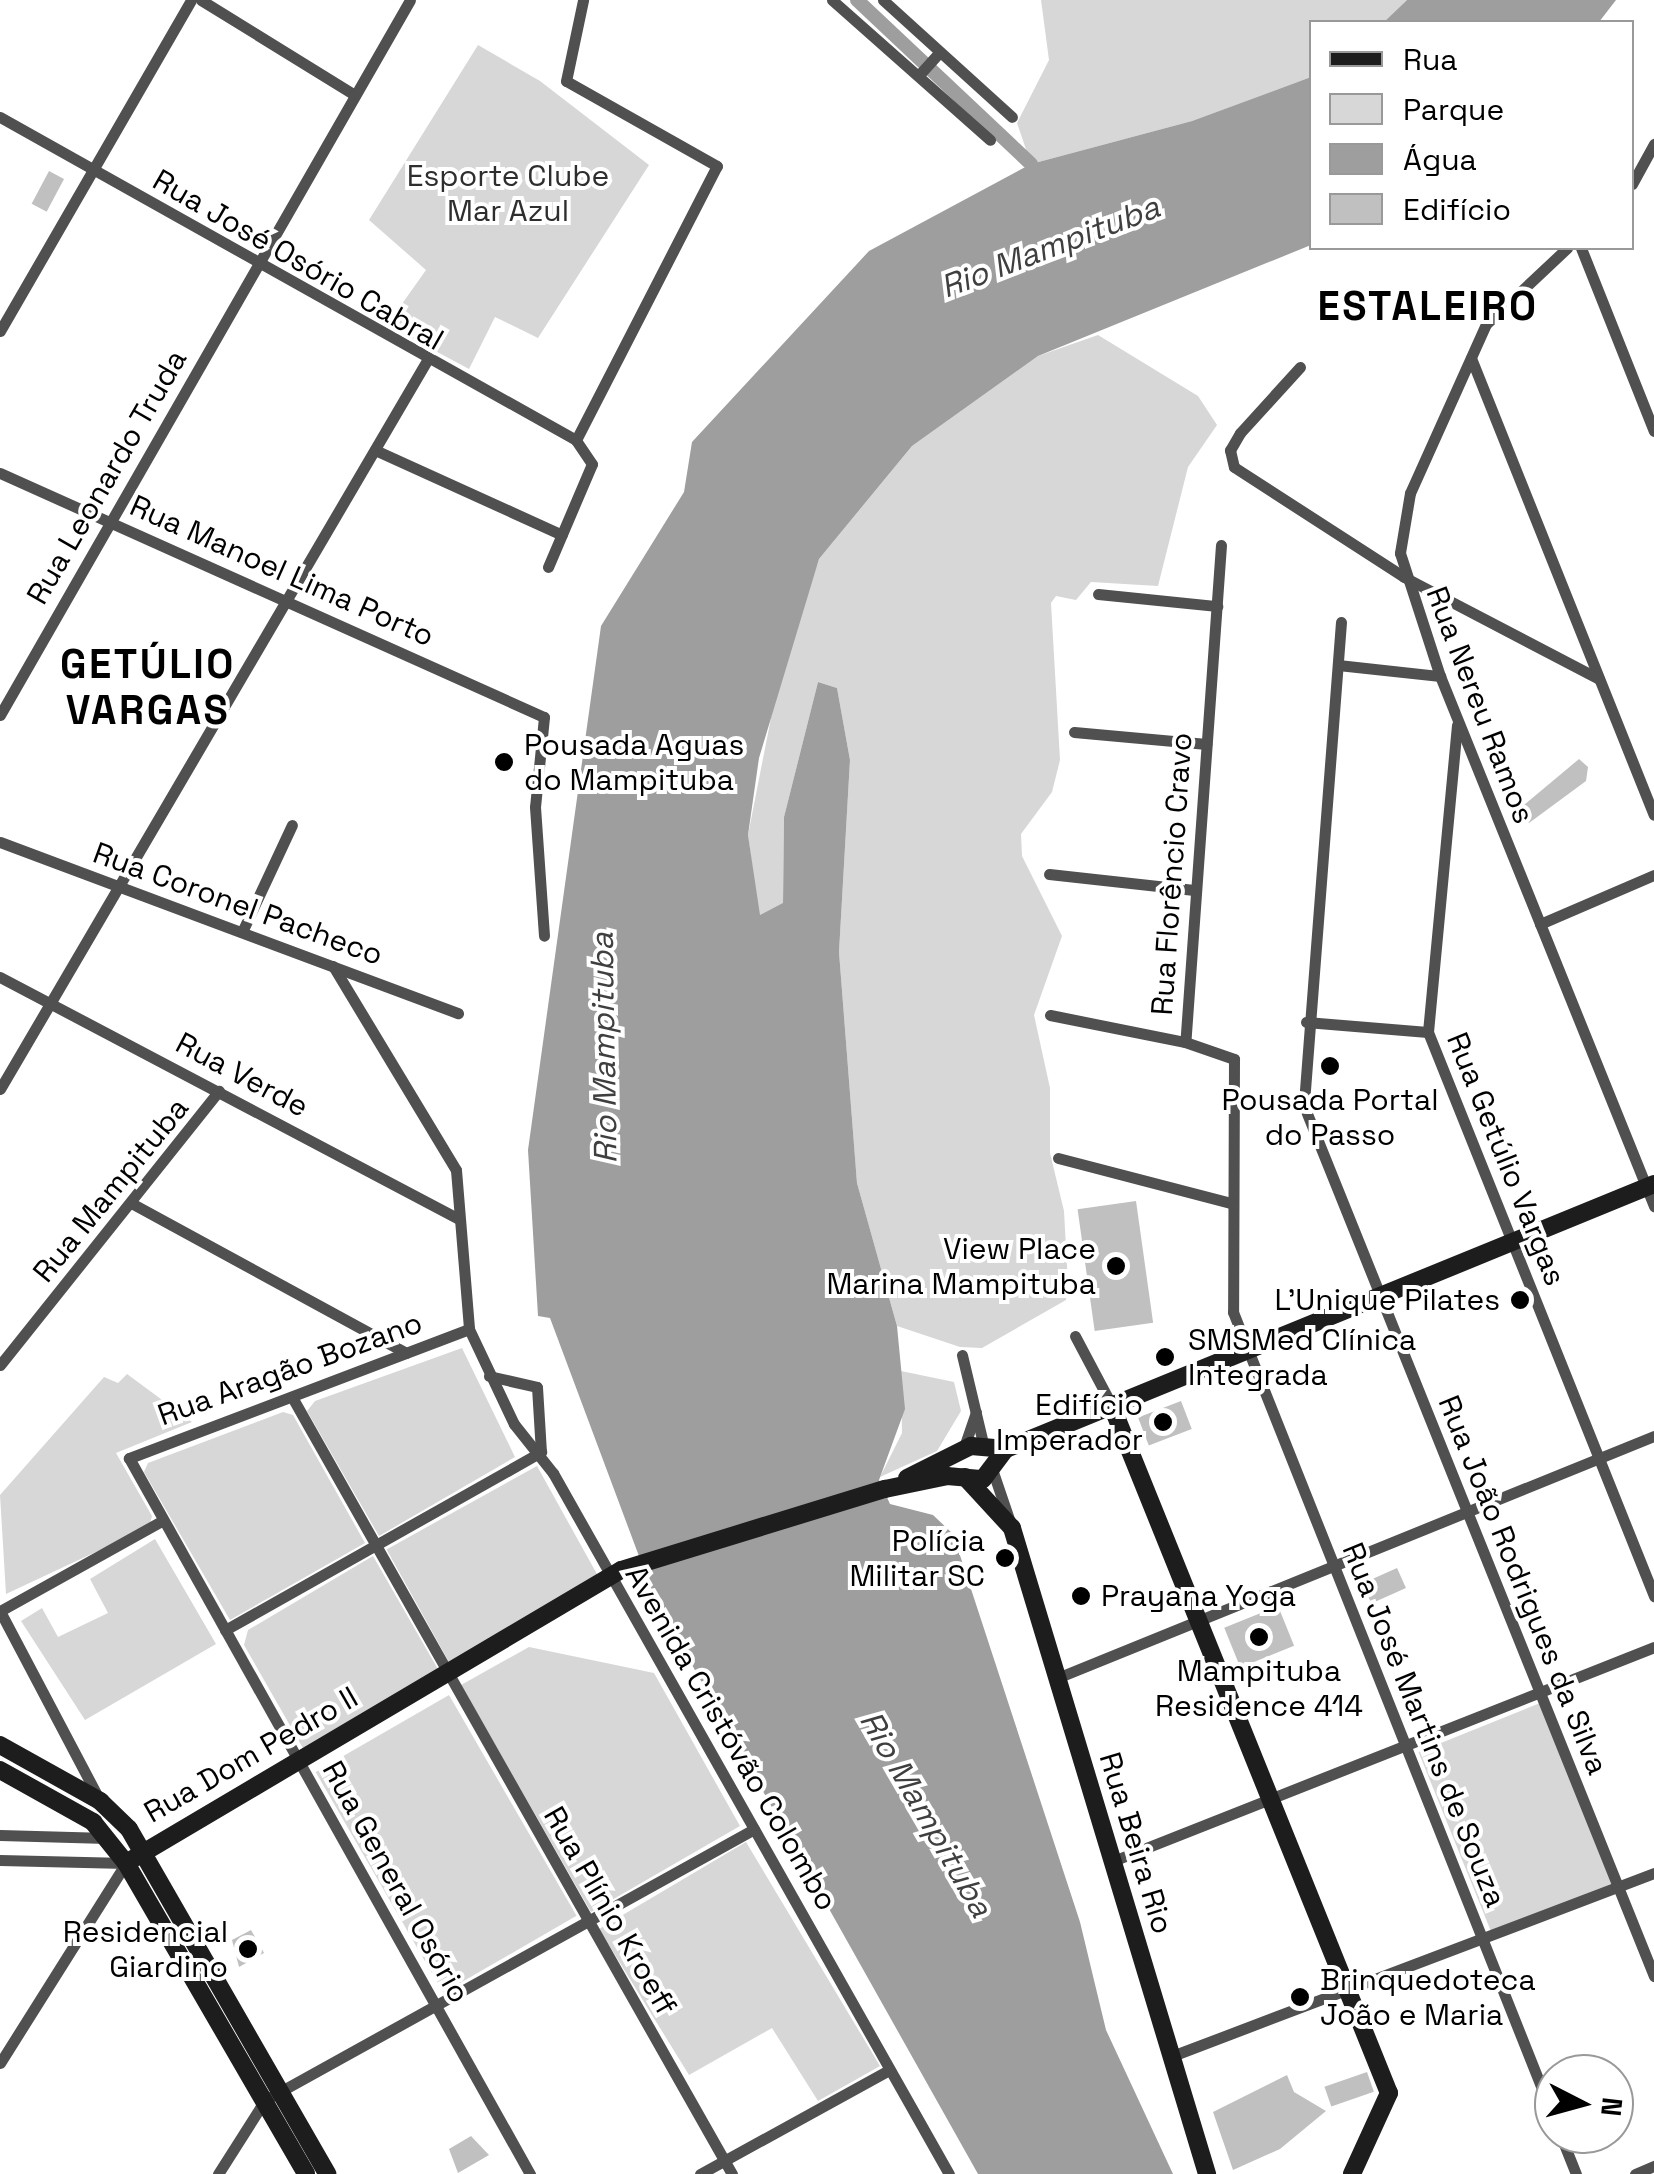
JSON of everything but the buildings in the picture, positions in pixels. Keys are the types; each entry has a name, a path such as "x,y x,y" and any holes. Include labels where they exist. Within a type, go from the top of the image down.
{"main road":[{"path":"884,1489 964,1450 1006,1448 1650,1185"},
{"path":"1111,1404 1389,2094 1352,2174"},
{"name":"Rua Beira Rio","path":"984,1447 992,1469"},
{"path":"884,1489 983,1479 1006,1448"},
{"path":"964,1450 958,1464 966,1478"},
{"name":"Rua Beira Rio","path":"966,1478 1012,1528 1206,2174"},
{"name":"Rua Dom Pedro II","path":"134,1856 610,1577 884,1489"},
{"path":"0,1745 100,1801 273,2096 327,2174"},
{"path":"0,1762 98,1816 134,1856"},
{"path":"0,1770 90,1820 107,1838 134,1856"},
{"path":"273,2096 306,2174"}],"street":[{"path":"0,331 191,0"},
{"path":"201,0 355,95"},
{"name":"Rua Leonardo Truda","path":"0,715 410,0"},
{"path":"548,567 592,464 576,440 717,166 566,80 584,0"},
{"path":"832,0 990,140"},
{"path":"883,0 1012,117"},
{"path":"920,75 940,52"},
{"name":"Rua José Osório Cabral","path":"0,117 426,362 576,440"},
{"path":"1634,180 1654,144"},
{"name":"Rua Nereu Ramos","path":"1565,250 1502,301 1470,358 1405,510 1404,578 1457,720 1650,1185 1654,1206"},
{"path":"1582,250 1654,430"},
{"path":"1470,358 1654,815"},
{"path":"0,1089 426,362"},
{"path":"1300,367 1240,433 1229,460 1404,578 1600,679"},
{"path":"375,450 562,535"},
{"name":"Rua Manoel Lima Porto","path":"0,473 544,716 535,807 544,936"},
{"name":"Rua Florêncio Cravo","path":"1221,544 1185,1042 1234,1059 1231,1300 1246,1349"},
{"path":"1098,594 1217,606"},
{"name":"Rua João Rodrigues da Silva","path":"1341,622 1306,1022 1304,1106 1654,1976"},
{"path":"1338,665 1440,676"},
{"name":"Rua Getúlio Vargas","path":"1457,720 1428,1032 1654,1596"},
{"path":"1074,732 1206,744"},
{"path":"242,932 292,824"},
{"name":"Rua Coronel Pacheco","path":"0,842 458,1012"},
{"path":"1049,874 1194,890"},
{"path":"1540,924 1654,875"},
{"name":"Avenida Cristóvão Colombo","path":"333,966 448,1152 459,1219 469,1330 518,1431 541,1452 949,2174"},
{"name":"Rua Verde","path":"0,977 459,1219"},
{"path":"1050,1015 1185,1042"},
{"path":"1306,1022 1428,1032"},
{"name":"Rua Mampituba","path":"0,1365 133,1204 219,1091"},
{"path":"1058,1158 1231,1203"},
{"path":"133,1204 406,1353"},
{"name":"Rua Aragão Bozano","path":"130,1458 469,1330"},
{"path":"1074,1336 1111,1404"},
{"name":"Rua José Martins de Souza","path":"1246,1349 1534,2069"},
{"name":"Rua Beira Rio","path":"962,1354 984,1447"},
{"path":"225,1630 541,1452 535,1385 490,1376"},
{"name":"Rua Plínio Kroeff","path":"292,1397 732,2174"},
{"path":"964,1450 976,1412"},
{"path":"1057,1678 1654,1436"},
{"name":"Rua General Osório","path":"130,1458 530,2174"},
{"name":"Rua Beira Rio","path":"992,1469 1012,1528"},
{"path":"100,1801 0,1611 162,1521"},
{"path":"1113,1861 1654,1648"},
{"path":"218,2174 273,2096 754,1829"},
{"path":"0,1835 107,1838"},
{"path":"0,1860 134,1856"},
{"name":"Rua Dom Pedro II","path":"0,2063 134,1856"},
{"path":"1172,2056 1349,1993 1654,1873"},
{"path":"700,2174 889,2070"},
{"path":"1635,2174 1654,2166"}],"green space":[{"path":"1041,0 1407,0 1386,20 1309,20 1309,78 1192,121 1031,164 1017,123 1049,60"},
{"name":"Esporte Clube Mar Azul","path":"478,45 540,81 649,165 538,338 495,317 469,369 387,325 426,270 369,220"},
{"path":"1098,335 1198,396 1217,425 1188,467 1158,586 1091,582 1076,600 1056,596 1051,603 1060,760 1052,792 1021,834 1022,856 1062,936 1034,1015 1050,1088 1050,1153 1064,1211 1068,1284 1066,1300 982,1348 960,1347 897,1326 857,1183 839,952 850,760 837,688 818,682 784,817 783,904 759,916 748,835 779,677 819,559 912,446 1038,356"},
{"path":"462,1348 515,1457 379,1536 307,1411 315,1401"},
{"path":"901,1371 954,1382 961,1411 937,1451 880,1477 902,1433"},
{"path":"127,1374 192,1422 116,1453 152,1516 149,1527 6,1594 0,1495 104,1377 118,1383"},
{"path":"283,1412 293,1415 365,1543 230,1620 144,1472 148,1463"},
{"path":"537,1466 601,1581 450,1664 387,1549"},
{"path":"155,1539 216,1644 85,1720 21,1621 42,1608 58,1637 108,1613 90,1579"},
{"path":"373,1556 439,1671 304,1750 244,1645 248,1630"},
{"path":"529,1647 654,1673 740,1826 591,1912 461,1685"},
{"path":"449,1695 576,1916 443,1993 316,1772"},
{"path":"1540,1703 1613,1885 1492,1934 1419,1752"},
{"path":"746,1842 880,2066 818,2101 772,2028 689,2075 599,1929"}],"water":[{"path":"1407,0 1616,0 1601,20 1386,20"},
{"name":"Rio Mampituba","path":"1309,78 1309,246 1038,356 912,446 819,559 759,758 748,835 760,915 783,903 784,817 818,682 837,688 850,760 839,952 857,1183 897,1326 905,1409 879,1480 890,1504 933,1515 953,1534 1080,1922 1106,2030 1173,2174 978,2174 655,1599 550,1318 538,1316 528,1150 601,626 684,492 692,442 869,251 1031,164 1192,121"}],"waterway":[{"path":"857,0 1031,164"}],"place":[{"name":"Pousada Aguas do Mampituba","path":"504,762"},
{"name":"Pousada Portal do Passo","path":"1330,1066"},
{"name":"View Place Marina Mampituba","path":"1116,1266"},
{"name":"L'Unique Pilates","path":"1520,1300"},
{"name":"SMSMed Clínica Integrada","path":"1165,1357"},
{"name":"Edifício Imperador","path":"1163,1422"},
{"name":"Polícia Militar SC","path":"1005,1558"},
{"name":"Prayana Yoga","path":"1081,1596"},
{"name":"Mampituba Residence 414","path":"1259,1637"},
{"name":"Residencial Giardino","path":"248,1949"},
{"name":"Brinquedoteca João e Maria","path":"1300,1997"}],"district":[{"name":"ESTALEIRO","path":"1428,307"},
{"name":"GETÚLIO VARGAS","path":"148,688"}]}
